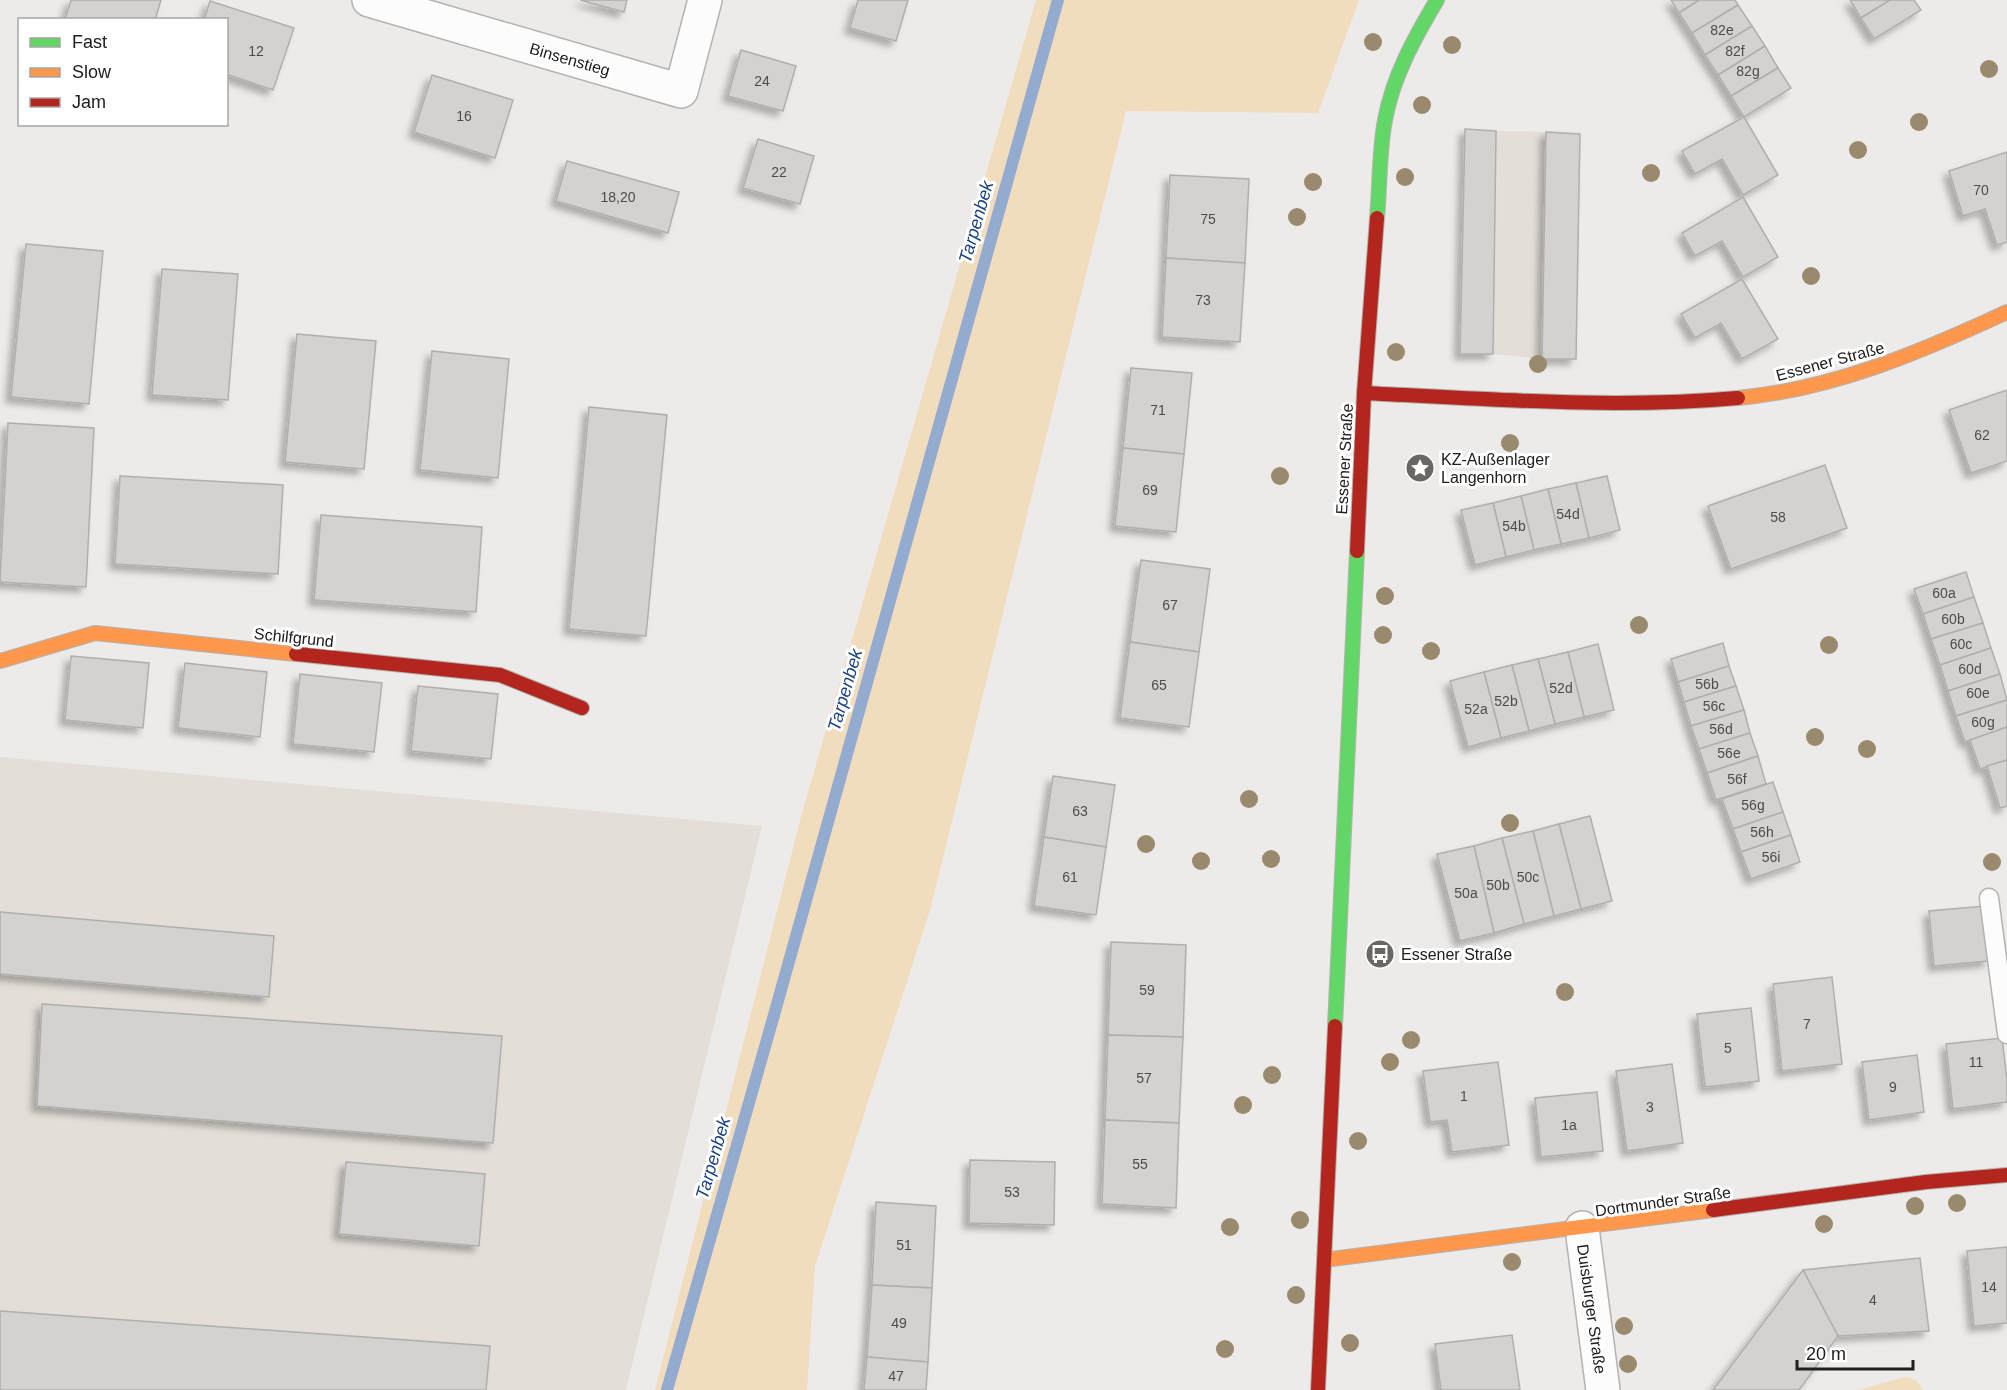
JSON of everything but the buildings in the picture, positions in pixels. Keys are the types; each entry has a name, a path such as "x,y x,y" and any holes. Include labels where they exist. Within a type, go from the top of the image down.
{"street":[{"name":"Binsenstieg","path":"369,0 681,91 705,0"},
{"name":"Essener Straße","path":"1318,1390 1364,393 1385,120 1397,77 1418,32 1437,0"},
{"name":"Essener Straße","path":"1364,393 1635,404 1760,396 1812,386 1872,370 2007,312"},
{"name":"Schilfgrund","path":"0,662 49,645 95,633 500,675 582,708"},
{"name":"Dortmunder Straße","path":"1324,1260 1926,1182 2007,1175"},
{"name":"Duisburger Straße","path":"1582,1228 1603,1390"}],"lane":[{"path":"1989,898 2007,1034"}],"shaded area":[{"path":"1036,0 1359,0 1318,113 1126,111 931,907 815,1266 807,1390 655,1390 801,817"},
{"path":"1496,131 1546,132 1542,359 1493,354"},
{"path":"0,757 762,826 626,1390 0,1390"},
{"path":"1905,1377 1916,1380 1923,1390 1858,1390"}],"waterway":[{"name":"Tarpenbek","path":"667,1390 1058,0"}],"traffic: fast":[{"path":"1377,218 1382,144 1393,88 1406,57 1437,0"},
{"path":"1335,1026 1357,551"}],"traffic: slow":[{"path":"1738,398 1808,386 1876,367 2007,312"},
{"path":"0,661 95,633 296,654"},
{"path":"1324,1260 1713,1210"}],"traffic: jam":[{"path":"1357,551 1364,393 1377,218"},
{"path":"1364,393 1598,403 1738,398"},
{"path":"296,654 500,675 582,708"},
{"path":"1318,1390 1335,1026"},
{"path":"1713,1210 1926,1182 2007,1175"}],"place":[{"name":"KZ-Außenlager Langenhorn","path":"1420,468"},
{"name":"Essener Straße","path":"1380,954"}]}
